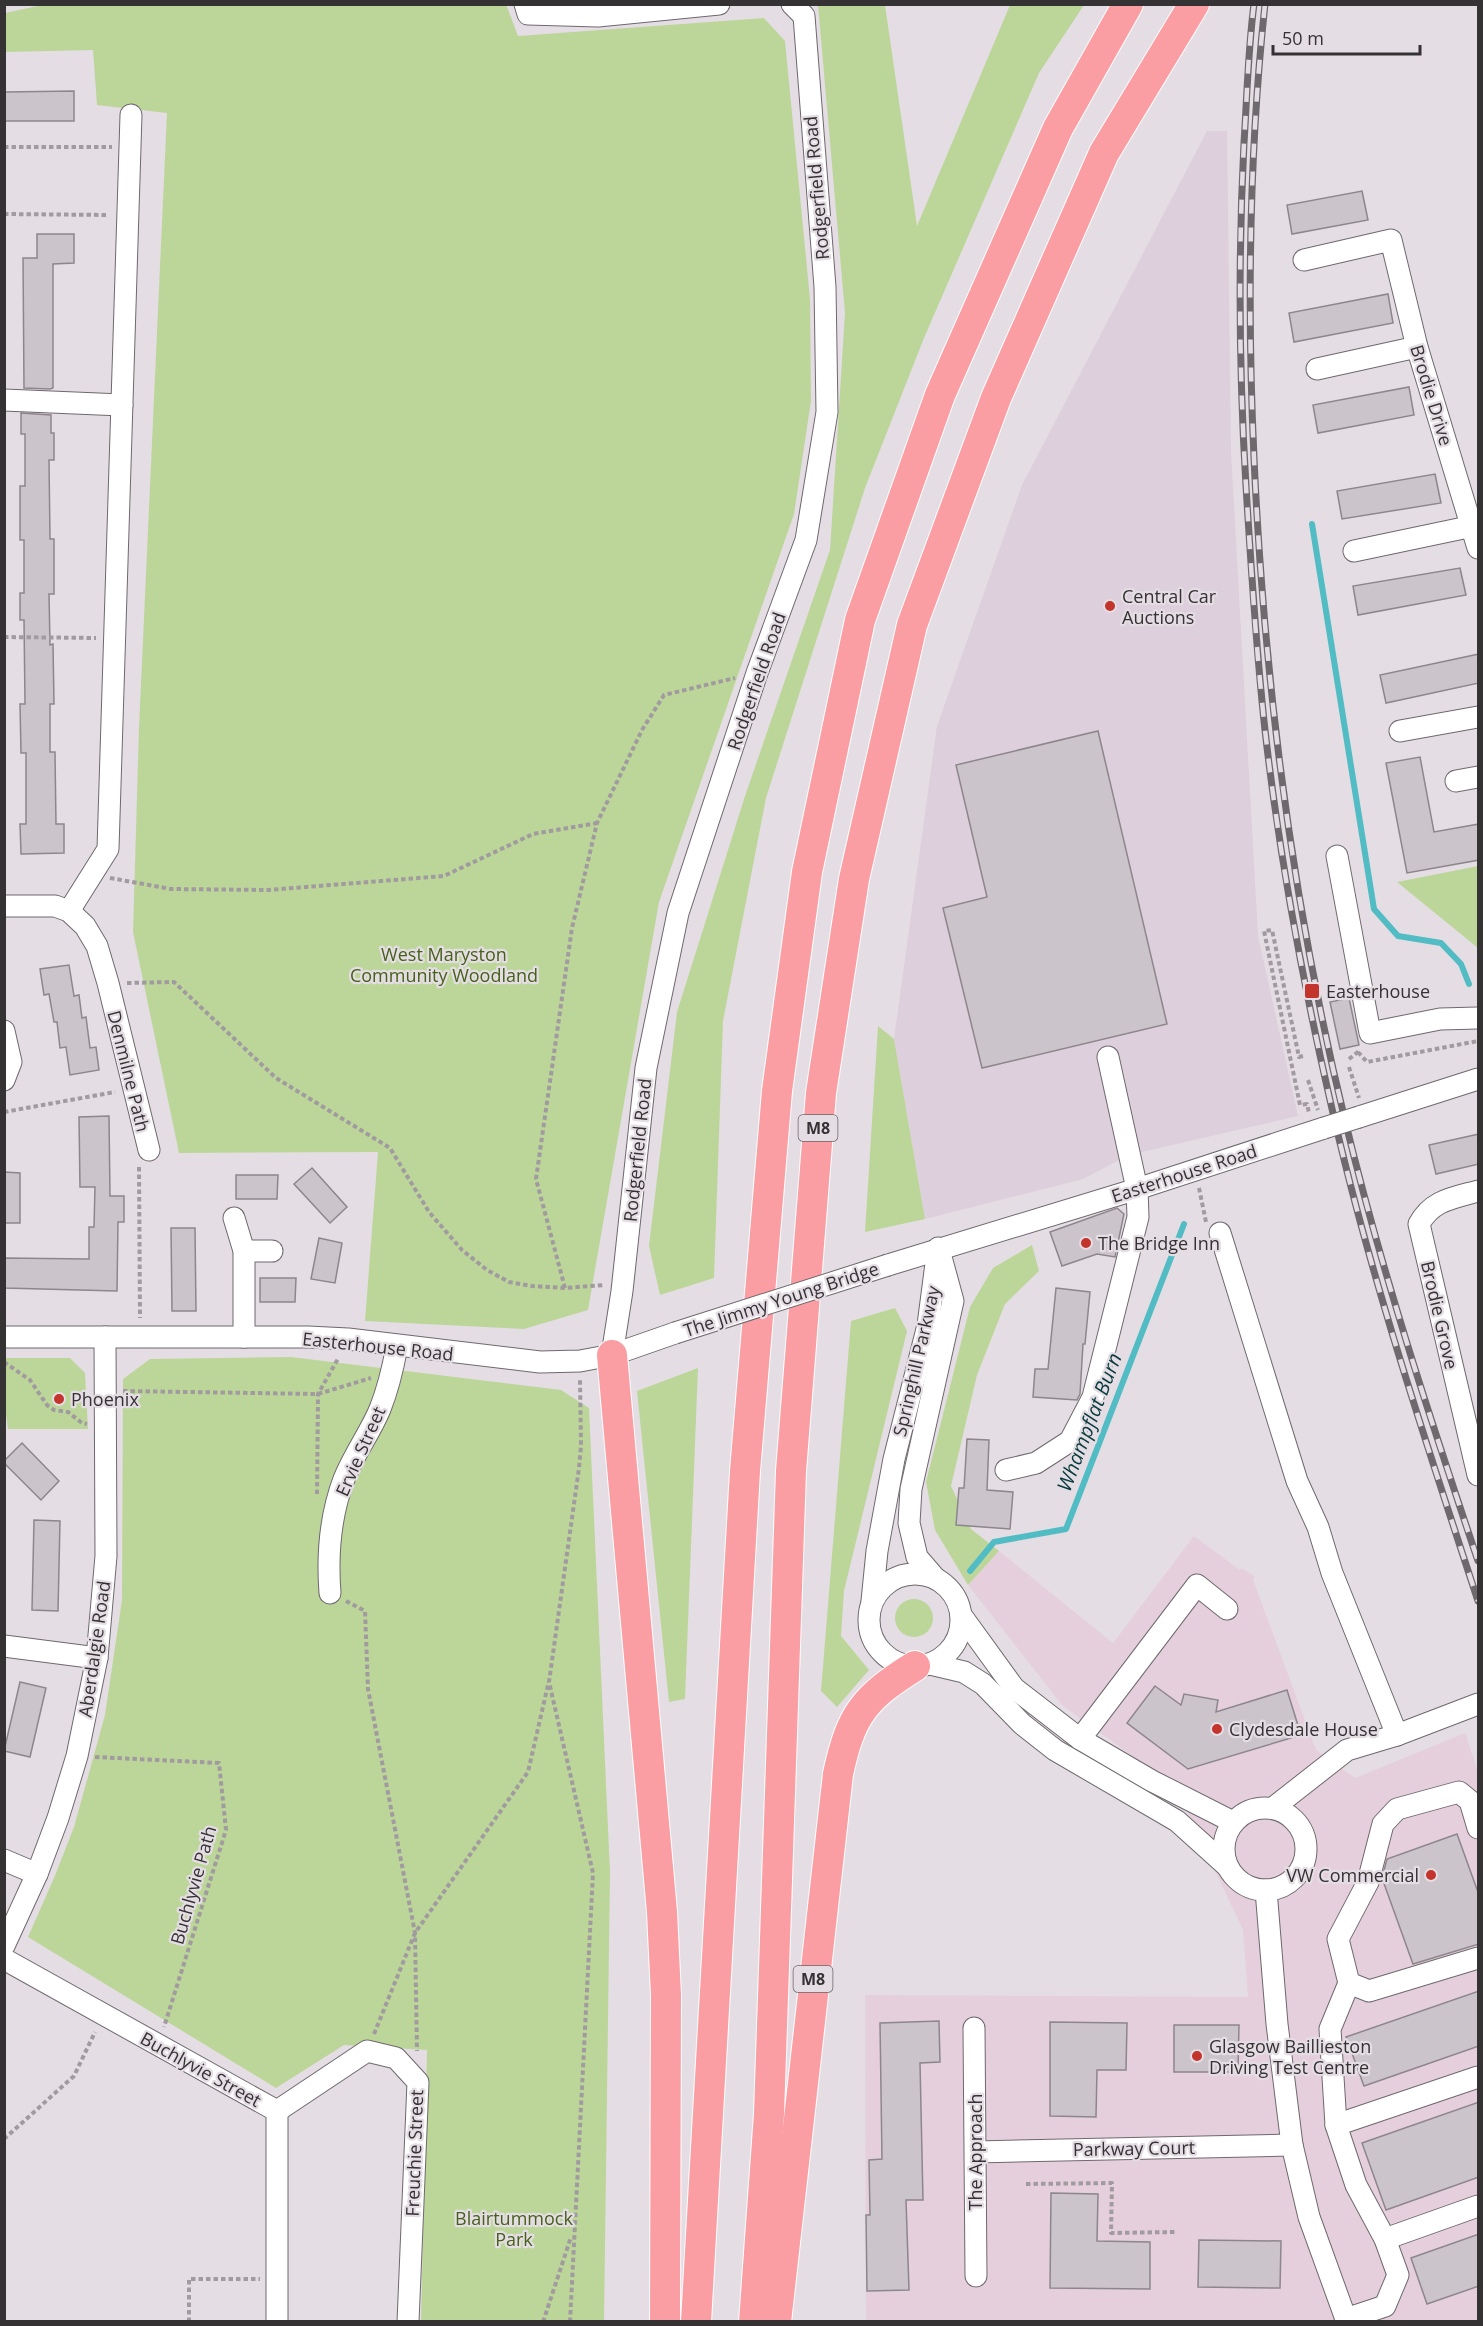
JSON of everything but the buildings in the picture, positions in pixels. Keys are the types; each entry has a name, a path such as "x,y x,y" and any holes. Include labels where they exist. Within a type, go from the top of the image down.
{"highway":[{"name":"M8","path":"696,2322 745,1471 777,1091 807,872 860,620 940,395 1058,128 1128,4"},
{"name":"M8","path":"754,2322 769,2114 791,1471 821,1093 854,879 912,625 996,398 1104,153 1194,4"},
{"path":"612,1355 662,1912 666,1995 665,2322"},
{"name":"M8","path":"776,2322 838,1774 847,1734 860,1712 873,1696 923,1665"}],"street":[{"path":"527,10 598,16 720,4"},
{"name":"Rodgerfield Road","path":"612,1355 646,1068 678,913 757,673 806,540 827,412 825,288 804,16 792,4"},
{"path":"4,906 55,906 69,911 108,849 131,115"},
{"name":"Brodie Drive","path":"1304,260 1391,240 1417,347 1479,548"},
{"path":"1317,369 1417,347"},
{"path":"4,400 122,405"},
{"path":"1354,551 1473,526"},
{"path":"1400,731 1479,717"},
{"path":"1456,781 1479,777"},
{"path":"1337,856 1370,1033 1440,1019 1479,1018"},
{"name":"Denmilne Path","path":"69,911 85,926 97,945 149,1150"},
{"path":"4,1031 10,1062 4,1080"},
{"path":"1006,1470 1036,1463 1070,1441 1093,1397 1138,1217 1137,1188 1108,1057"},
{"name":"Easterhouse Road","path":"888,1265 1479,1079"},
{"name":"Brodie Grove","path":"1479,1191 1444,1200 1425,1212 1419,1224 1479,1475"},
{"path":"234,1218 243,1251 244,1337"},
{"path":"1220,1233 1297,1481 1318,1527 1332,1573 1397,1735"},
{"name":"Springhill Parkway","path":"938,1248 953,1300 911,1489 909,1523 917,1557 957,1600 961,1615 1014,1688 1080,1739 1152,1781 1233,1822"},
{"name":"Springhill Parkway","path":"938,1248 928,1325 894,1459 877,1551 869,1624 876,1645 886,1657 900,1664 923,1665 964,1672 983,1684 1023,1724 1055,1750 1177,1821 1228,1867"},
{"path":"243,1251 272,1251"},
{"name":"The Jimmy Young Bridge","path":"675,1333 888,1265"},
{"name":"Easterhouse Road","path":"4,1337 348,1339 540,1362 580,1361 612,1355 675,1333"},
{"name":"Aberdalgie Road","path":"4,1946 37,1874 58,1818 77,1756 97,1658 106,1556 105,1337"},
{"name":"Ervie Street","path":"330,1593 328,1561 331,1531 344,1479 380,1410 390,1380 397,1346"},
{"path":"872,1601 880,1589 892,1579 906,1574 922,1574 936,1579"},
{"path":"1080,1739 1197,1585 1227,1609"},
{"path":"923,1665 944,1656 954,1645 960,1630 961,1615"},
{"path":"4,1646 97,1658"},
{"path":"1273,1808 1347,1750 1397,1735 1479,1704"},
{"path":"1266,1890 1277,2024 1292,2145 1309,2217 1346,2320 1384,2306 1398,2275 1385,2239 1356,2185 1336,2126 1330,2029 1349,1983 1338,1939 1368,1882 1383,1824 1397,1809 1459,1792 1470,1802 1479,1828"},
{"path":"1273,1808 1285,1813 1303,1832 1306,1845 1305,1858 1291,1881 1280,1887 1266,1890 1254,1889 1234,1876 1228,1867 1224,1855 1227,1832 1233,1822 1251,1810 1273,1808"},
{"path":"4,1860 37,1874"},
{"path":"1349,1983 1369,1991 1479,1958"},
{"name":"Buchlyvie Street","path":"4,1959 277,2111 277,2322"},
{"name":"The Approach","path":"974,2028 976,2276"},
{"path":"277,2111 367,2051"},
{"name":"Freuchie Street","path":"367,2051 396,2058 418,2082 408,2322"},
{"path":"1336,2126 1479,2077"},
{"name":"Parkway Court","path":"976,2151 1292,2145"},
{"path":"1385,2239 1479,2206"}],"path":[{"path":"4,147 92,147"},
{"path":"4,214 90,215"},
{"path":"4,637 115,639"},
{"path":"565,1288 536,1179 572,928 597,822 642,730 664,695 757,673"},
{"path":"92,875 171,889 268,890 444,876 533,834 597,822"},
{"path":"1303,1056 1299,1057 1272,930 1264,931 1300,1105 1307,1104 1318,1130"},
{"path":"108,983 174,982 276,1078 390,1148 429,1212 462,1250 487,1270 509,1281 532,1286 565,1288 622,1283"},
{"path":"1358,1052 1367,1062 1479,1041"},
{"path":"1349,1067 1362,1116"},
{"path":"1308,1080 1318,1130"},
{"path":"4,1112 134,1089"},
{"name":"Denmilne Path","path":"141,1337 139,1154 149,1150"},
{"path":"331,1531 319,1521 316,1515 318,1394 348,1339"},
{"path":"367,2051 415,1933 528,1772 549,1682 579,1467 581,1446 580,1361"},
{"path":"4,1362 30,1380 47,1406 54,1410 69,1412 82,1423 105,1424"},
{"path":"105,1391 318,1394 390,1380"},
{"path":"330,1593 365,1611 368,1689 415,1933 418,2082"},
{"path":"549,1682 593,1873 570,2322"},
{"name":"Buchlyvie Path","path":"77,1756 219,1763 226,1830 158,2045"},
{"path":"4,2139 74,2076 103,2015"},
{"path":"1026,2184 1112,2183 1111,2233 1176,2232"},
{"path":"543,2322 573,2231"},
{"path":"189,2322 189,2278 277,2279"}],"shaded area":[{"name":"Central Car Auctions","path":"1207,131 1227,131 1231,451 1258,936 1298,1116 1129,1155 1083,1179 925,1219 894,1039 937,726 1022,485"},
{"path":"1194,1536 1240,1570 1242,1568 1255,1577 1253,1580 1316,1750 1355,1778 1465,1733 1478,1771 1478,2321 866,2321 865,1995 1248,1997 1243,1930 1176,1788 1062,1705 968,1585 999,1551 1113,1643"}],"green space":[{"name":"West Maryston Community Woodland","path":"47,4 506,4 518,36 764,18 785,41 810,299 811,401 794,514 659,902 588,1310 524,1329 365,1321 378,1152 179,1153 133,932 139,728 167,113 97,105 93,50 5,52 5,13"},
{"path":"818,5 885,5 917,226 1010,5 1084,5 1039,73 924,338 865,488 766,798 723,1021 714,1278 660,1295 649,1246 677,1012 745,796 830,550 845,313"},
{"path":"1478,866 1478,948 1397,882"},
{"path":"878,1026 894,1039 925,1219 865,1232"},
{"path":"1032,1245 1039,1271 1005,1304 977,1375 951,1486 971,1529 999,1551 968,1585 935,1530 926,1482 970,1307 993,1268"},
{"path":"895,1308 907,1331 844,1591 841,1636 869,1670 837,1707 821,1691 851,1321"},
{"name":"Blairtummock Park","path":"291,1357 561,1390 589,1408 610,1872 604,2321 421,2321 427,2050 344,2045 276,2088 28,1937 74,1827 105,1715 122,1600 123,1379 150,1359"},
{"path":"5,1358 70,1358 85,1373 88,1429 8,1429 5,1407"},
{"path":"698,1368 685,1699 669,1702 637,1391"},
{"path":"914,1599 928,1604 933,1618 928,1632 914,1637 900,1632 895,1618 900,1604"}],"waterway":[{"path":"1312,524 1374,909 1398,936 1441,943 1461,964 1469,984"},
{"name":"Whampflat Burn","path":"970,1571 994,1542 1066,1529 1184,1224"}],"railway":[{"path":"1254,4 1242,186 1240,272 1242,400 1256,639 1277,823 1310,1008 1345,1164 1379,1290 1478,1601"},
{"path":"1265,4 1256,117 1251,231 1252,401 1265,625 1283,791 1326,1038 1359,1176 1407,1342 1478,1561"}],"place":[{"name":"Central Car Auctions","path":"1110,606"},
{"name":"Easterhouse","path":"1312,991"},
{"name":"The Bridge Inn","path":"1086,1243"},
{"name":"Phoenix","path":"59,1399"},
{"name":"Clydesdale House","path":"1217,1729"},
{"name":"VW Commercial","path":"1431,1875"},
{"name":"Glasgow Baillieston Driving Test Centre","path":"1197,2056"}]}
